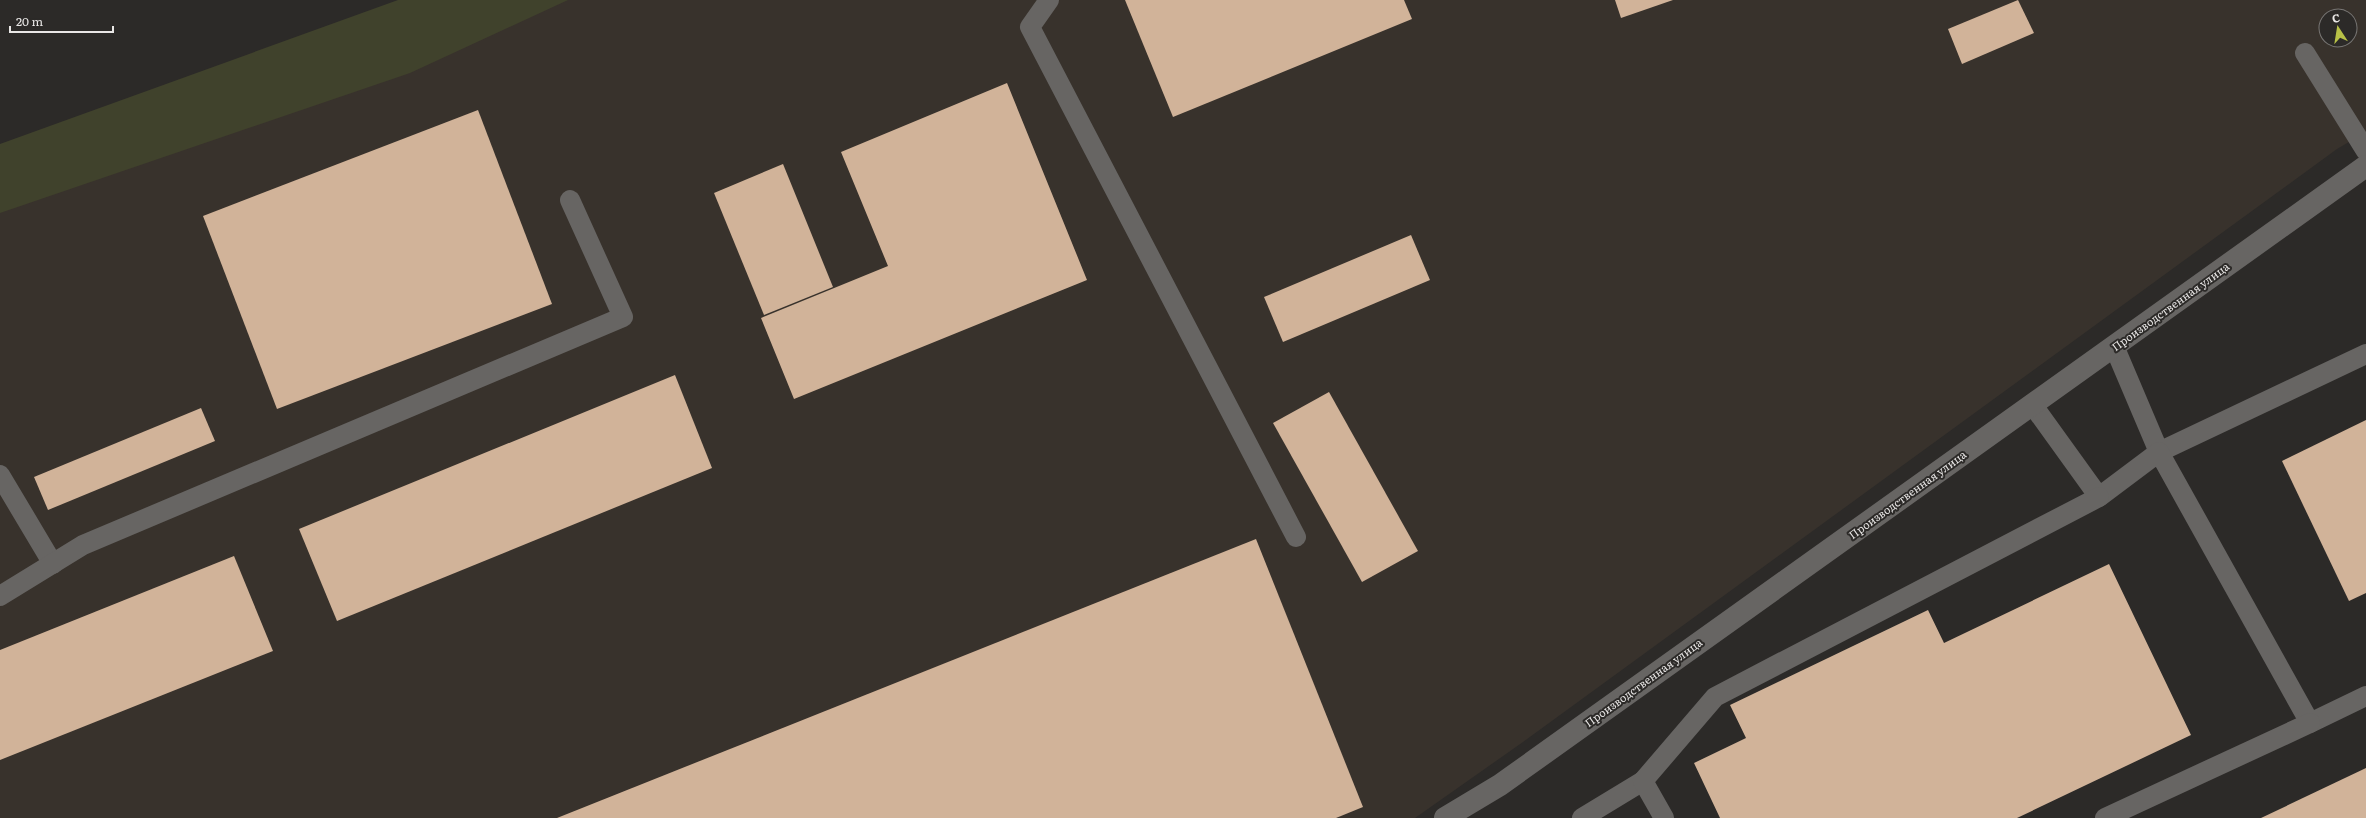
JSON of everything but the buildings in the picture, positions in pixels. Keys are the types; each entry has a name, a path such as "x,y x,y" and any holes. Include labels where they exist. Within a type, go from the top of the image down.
{"street":[{"name":"Производственная улица","path":"1445,818 1500,785 2366,166"}],"lane":[{"path":"1049,0 1030,27 1296,537"},
{"path":"2305,53 2366,151"},
{"path":"0,596 83,545 623,317 570,200"},
{"path":"2114,346 2159,452 2310,723"},
{"path":"1582,818 1643,781 1715,697 2099,497 2159,452 2366,354"},
{"path":"2032,404 2099,497"},
{"path":"0,475 53,564"},
{"path":"2105,818 2366,696"},
{"path":"1643,781 1664,818"}],"shaded area":[{"path":"522,0 2366,0 2366,132 2337,149 1523,742 1415,818 0,818 0,192"}],"green space":[{"path":"398,0 568,0 410,73 0,213 0,144"}]}
